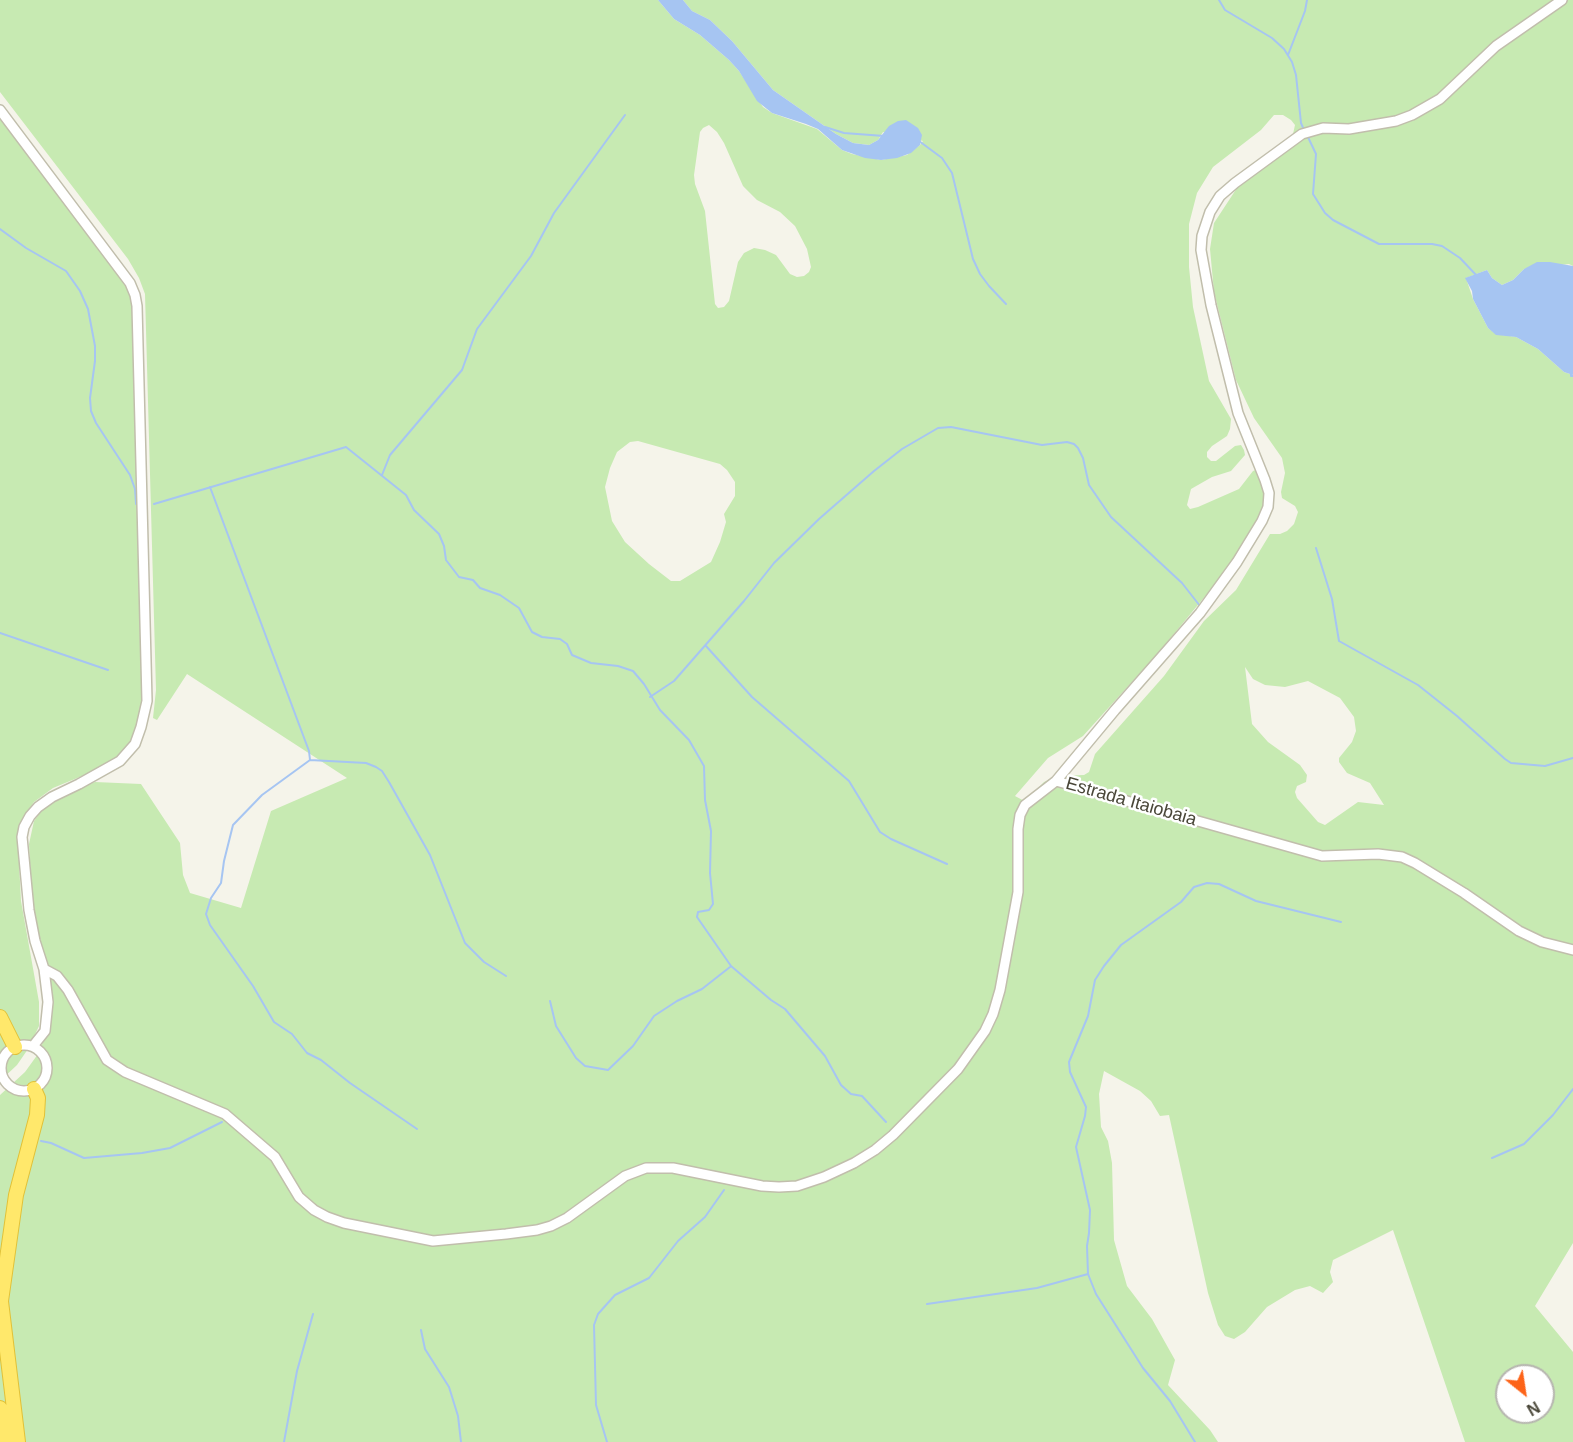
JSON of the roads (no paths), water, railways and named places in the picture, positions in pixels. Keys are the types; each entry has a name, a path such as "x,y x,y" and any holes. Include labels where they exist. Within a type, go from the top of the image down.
{"highway":[{"path":"0,1017 15,1047"},
{"path":"18,1442 1,1297 16,1195 37,1115 38,1098 34,1089"},
{"path":"0,1408 4,1442"}],"street":[{"path":"1056,781 1200,613 1237,562 1268,507 1269,493 1238,413 1211,305 1201,250 1202,236 1210,212 1234,183 1302,134 1323,128 1369,127 1404,118 1429,106 1446,94 1496,46 1562,0"},
{"path":"0,110 130,283 137,306 147,701 135,744 120,761 52,797 30,816 24,827 22,837 30,918 34,941 44,969 48,1002 45,1031 33,1046"},
{"name":"Estrada Itaiobaia","path":"44,969 57,976 68,990 102,1052 115,1067 225,1114 275,1157 294,1191 306,1204 327,1217 344,1223 433,1241 537,1230 567,1218 636,1171 659,1167 762,1186 797,1186 825,1177 875,1150 893,1135 958,1069 972,1051 993,1014 1000,990 1018,892 1020,815 1025,805 1056,781 1322,856 1378,854 1402,858 1415,863 1464,893 1519,931 1542,942 1573,950"},
{"path":"24,1044 33,1046 44,1055 48,1070 45,1079 34,1089 25,1091 15,1089 2,1081 2,1061 7,1052 24,1044"}],"water":[{"path":"658,0 683,0 692,11 710,20 732,41 773,90 836,134 853,143 869,145 878,140 889,126 906,120 918,128 922,135 920,145 911,153 897,158 881,160 865,158 842,150 818,129 772,113 757,101 739,71 729,60 700,35 674,19"},
{"path":"1537,262 1573,266 1573,375 1564,372 1538,349 1516,337 1496,335 1488,328 1465,278 1487,270 1492,278 1502,285 1513,280 1524,269"}],"waterway":[{"path":"1219,0 1225,10 1272,38 1284,49 1292,62 1296,75 1301,123 1304,130"},
{"path":"1288,55 1307,0"},
{"path":"382,475 390,455 462,370 477,329 531,256 554,213 625,115"},
{"path":"825,127 844,133 884,136"},
{"path":"1307,135 1316,154 1313,194 1325,213 1333,220 1379,244 1442,246 1460,258 1477,276"},
{"path":"919,141 942,158 952,173 973,259 980,274 1006,304"},
{"path":"0,229 26,248 66,271 80,291 88,309 95,346 91,411 96,423 130,475 135,489 136,504 139,506"},
{"path":"1571,372 1573,376"},
{"path":"650,697 674,681 774,563 819,519 902,449 938,428 951,427 1042,445 1067,442 1074,444 1083,458 1089,485 1111,517 1182,583 1200,606"},
{"path":"154,504 346,447 406,495 414,510 439,534 446,560 459,577 473,580 480,588 500,595 519,608 532,632 542,637 560,639 567,644 572,655 591,663 618,666 633,671 660,710 689,740 704,766 705,800 711,831 710,873 713,904 709,910 698,912 697,917 731,966 785,1009 825,1056 841,1085 851,1094 862,1096 886,1122"},
{"path":"210,487 309,751 310,760"},
{"path":"1316,548 1332,599 1339,641 1418,685 1511,763 1545,766 1573,758"},
{"path":"0,633 108,670"},
{"path":"706,646 752,697 849,781 880,832 947,864"},
{"path":"417,1129 321,1060 307,1053 292,1034 274,1022 253,986 210,925 206,914 211,898 221,883 233,825 262,795 310,760 366,763 376,767 382,771 389,782 430,855 465,943 484,962 506,976"},
{"path":"1195,1442 1170,1401 1143,1368 1096,1294 1088,1274 1087,1246 1090,1210 1076,1147 1086,1107 1070,1072 1069,1062 1088,1016 1095,980 1104,966 1121,945 1181,902 1194,887 1207,883 1219,884 1256,901 1341,922"},
{"path":"550,1001 556,1026 576,1058 585,1066 608,1070 633,1046 654,1016 702,989 730,967"},
{"path":"1492,1158 1524,1144 1553,1115 1573,1089"},
{"path":"41,1141 51,1143 84,1158 142,1153 170,1148 222,1122"},
{"path":"607,1442 596,1405 594,1325 598,1314 615,1295 649,1278 678,1241 705,1217 724,1190"},
{"path":"927,1304 1037,1288 1088,1274"},
{"path":"284,1442 297,1371 313,1314"},
{"path":"421,1330 425,1349 449,1387 458,1416 461,1442"}]}
